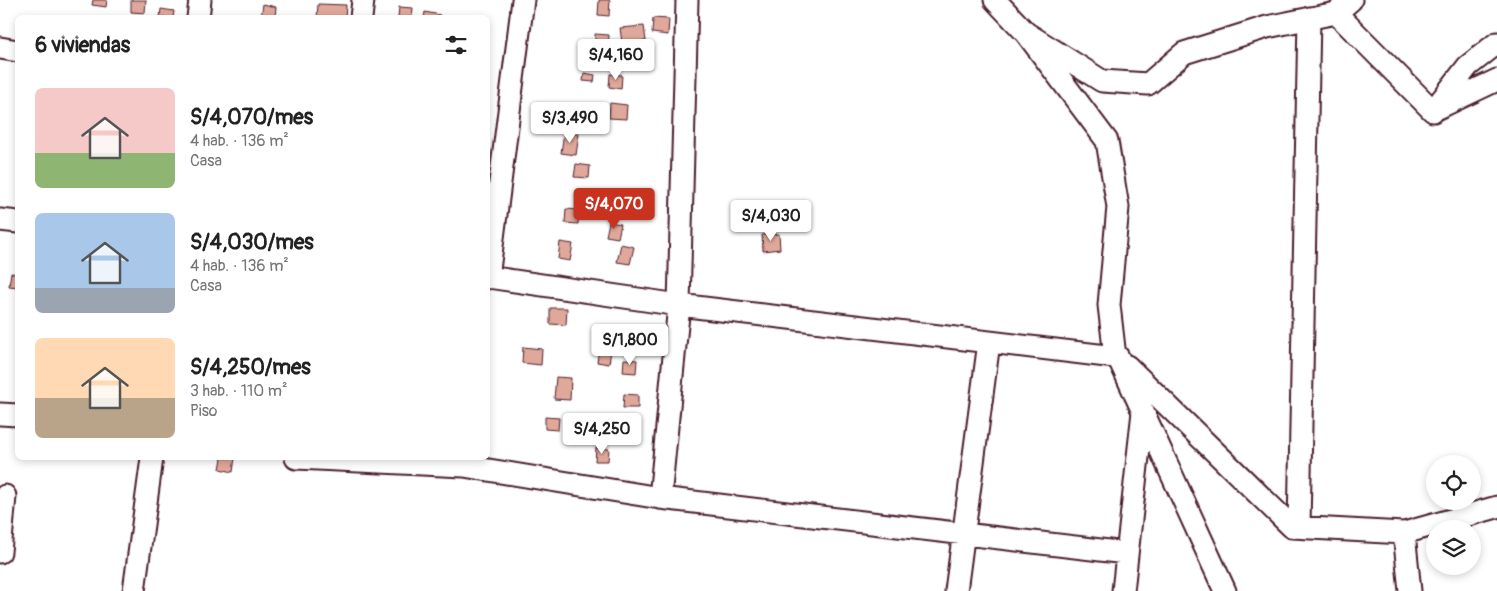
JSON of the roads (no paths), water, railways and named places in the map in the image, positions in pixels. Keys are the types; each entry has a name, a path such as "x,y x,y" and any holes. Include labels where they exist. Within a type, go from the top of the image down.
{"street":[{"path":"198,15 200,0"},
{"path":"360,15 363,0"},
{"path":"490,261 523,0"},
{"path":"660,498 679,305 688,0"},
{"path":"995,0 1026,33 1107,141 1118,206 1109,305 1117,357 1225,591"},
{"path":"1026,33 1102,80 1148,84 1184,54 1267,27 1309,18 1344,6 1433,111"},
{"path":"1300,527 1309,18"},
{"path":"1433,111 1468,66 1497,43"},
{"path":"0,48 15,50"},
{"path":"1433,111 1497,80"},
{"path":"0,220 15,222"},
{"path":"490,277 679,305 1117,357 1292,527 1404,533 1497,507"},
{"path":"956,591 989,342"},
{"path":"1124,591 1126,553 1143,412"},
{"path":"0,414 15,416"},
{"path":"134,591 152,460"},
{"path":"390,460 464,462 660,498 1126,553"},
{"path":"0,552 5,496"},
{"path":"1404,533 1410,591"}]}
